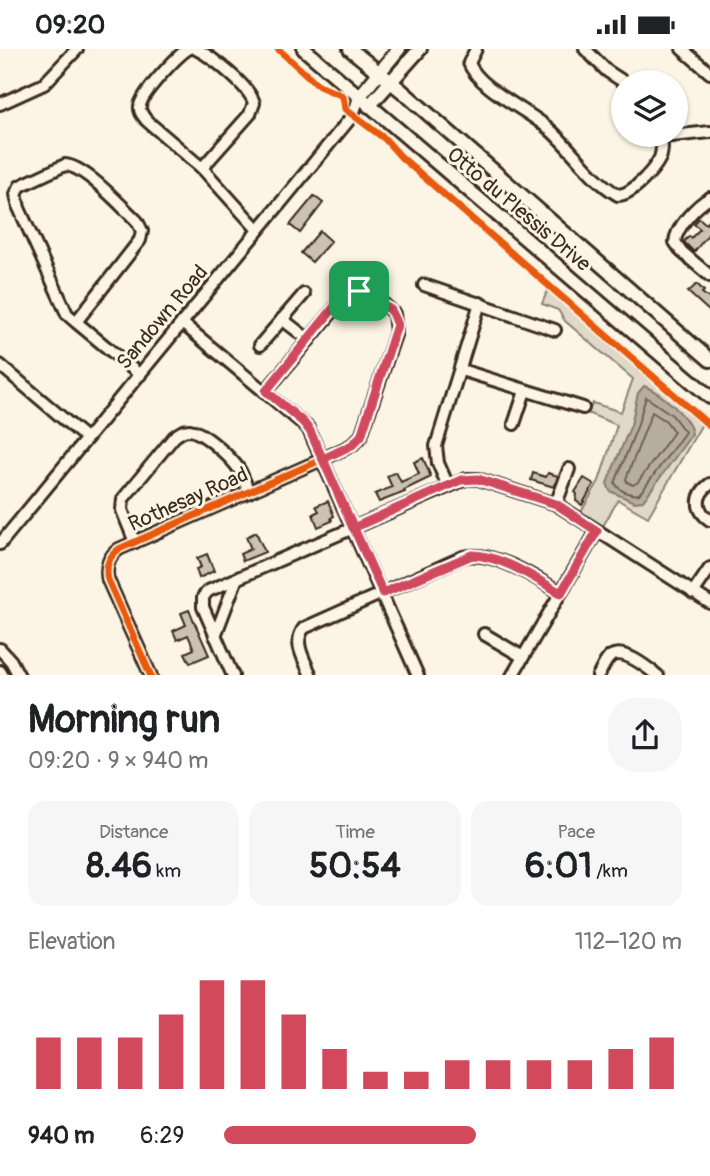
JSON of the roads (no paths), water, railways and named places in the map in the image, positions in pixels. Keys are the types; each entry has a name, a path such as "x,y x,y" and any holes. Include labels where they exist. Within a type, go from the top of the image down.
{"main road":[{"name":"Otto du Plessis Drive","path":"304,49 710,397"},
{"name":"Otto du Plessis Drive","path":"350,49 378,74 402,90 710,360"},
{"name":"Sandown Road","path":"364,102 378,74 399,49"},
{"name":"Sandown Road","path":"364,102 390,83 420,49"}],"street":[{"path":"0,104 44,84 77,49"},
{"path":"188,49 143,98 140,107 147,121 202,168 258,230"},
{"path":"196,49 247,90 254,103 250,114 202,168"},
{"path":"476,49 470,63 476,74 513,106 547,126 586,169 618,195 628,194 634,189 658,161 662,147"},
{"path":"585,49 611,74"},
{"path":"682,49 710,73"},
{"name":"Sandown Road","path":"0,544 364,102"},
{"path":"688,134 710,132"},
{"path":"76,322 140,240 142,231 137,221 83,173 65,165 24,183 17,190 16,200 63,307 76,322 139,375"},
{"path":"710,198 701,204 677,232 675,242 710,275"},
{"path":"424,285 555,330"},
{"name":"Rothesay Road","path":"151,675 107,575 111,556 119,549 352,445 361,436 396,331 396,319 391,310 363,292 352,292 344,295 309,340"},
{"path":"260,345 304,294"},
{"path":"448,486 438,463 436,446 480,303"},
{"path":"266,391 309,340 282,319"},
{"path":"183,323 306,425 418,675"},
{"path":"0,365 86,438"},
{"path":"461,370 583,408"},
{"path":"514,424 525,391"},
{"path":"135,542 122,510 123,499 170,441 181,432 188,430 201,434 229,458 240,472 249,492"},
{"path":"556,504 569,469"},
{"path":"233,675 202,607 203,597 210,589 466,479 478,479 556,504 710,603"},
{"path":"710,484 699,496 698,505 700,512 710,520"},
{"path":"26,491 37,499"},
{"path":"512,675 597,531"},
{"path":"312,675 298,643 301,631 307,626 472,555 520,569 561,593"},
{"path":"693,593 710,568"},
{"path":"215,636 237,578"},
{"path":"484,634 523,657"},
{"path":"0,649 19,675"},
{"path":"598,675 609,658 618,654 626,655 658,675"},
{"path":"0,671 3,675"}],"water":[{"path":"644,386 673,406 686,420 692,434 643,501 634,502 610,491 607,483 631,425 638,393"}]}
